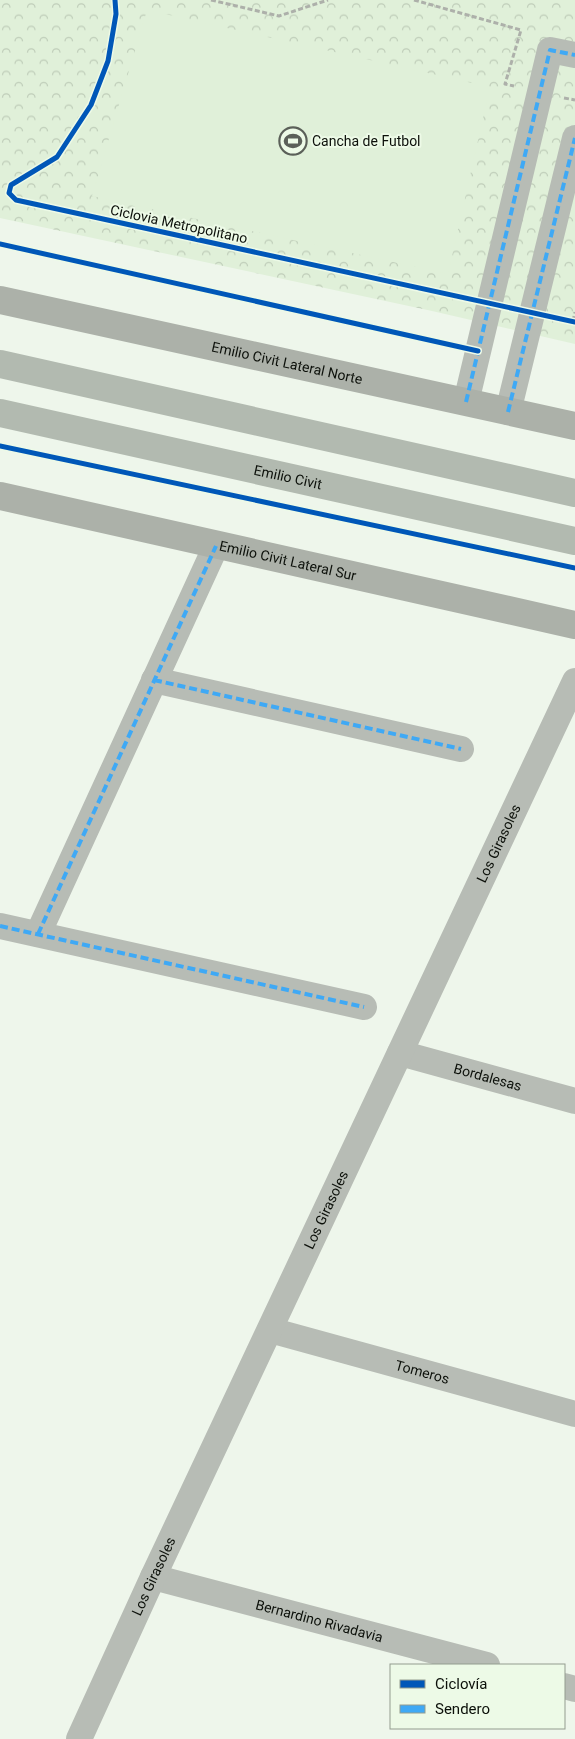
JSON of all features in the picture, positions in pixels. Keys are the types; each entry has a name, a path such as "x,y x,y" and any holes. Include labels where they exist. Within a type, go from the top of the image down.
{"highway":[{"path":"0,364 575,493"},
{"name":"Emilio Civit","path":"0,413 575,541"}],"street":[{"path":"466,402 550,50 575,55"},
{"path":"508,412 575,138"},
{"name":"Emilio Civit Lateral Norte","path":"0,300 575,426"},
{"name":"Emilio Civit Lateral Sur","path":"0,496 216,546 575,625"},
{"path":"38,934 216,546"},
{"path":"154,680 461,748"},
{"name":"Los Girasoles","path":"79,1739 153,1577 575,681"},
{"path":"0,926 364,1007"},
{"name":"Bordalesas","path":"400,1053 575,1101"},
{"name":"Tomeros","path":"270,1330 575,1414"},
{"name":"Bernardino Rivadavia","path":"153,1577 483,1664"}],"path":[{"path":"211,0 279,16 328,0"},
{"path":"414,0 521,30 505,84 575,100"},
{"path":"532,312 574,321 575,312"}],"green space":[{"path":"0,0 575,0 575,344 432,311 0,218"},
{"name":"Cancha de Futbol","path":"147,10 490,87 448,274 92,196"}],"marked path":[{"path":"466,402 550,50 575,55"},
{"path":"508,412 575,138"},
{"path":"38,934 216,546"},
{"path":"154,680 461,749"},
{"path":"0,926 364,1007"}],"cycle path":[{"name":"Ciclovia Metropolitano","path":"115,0 116,14 108,61 91,105 57,157 11,185 9,193 16,200 575,322"},
{"path":"0,244 478,351"},
{"path":"0,446 575,568"}],"place":[{"name":"Cancha de Futbol","path":"293,141"}]}
